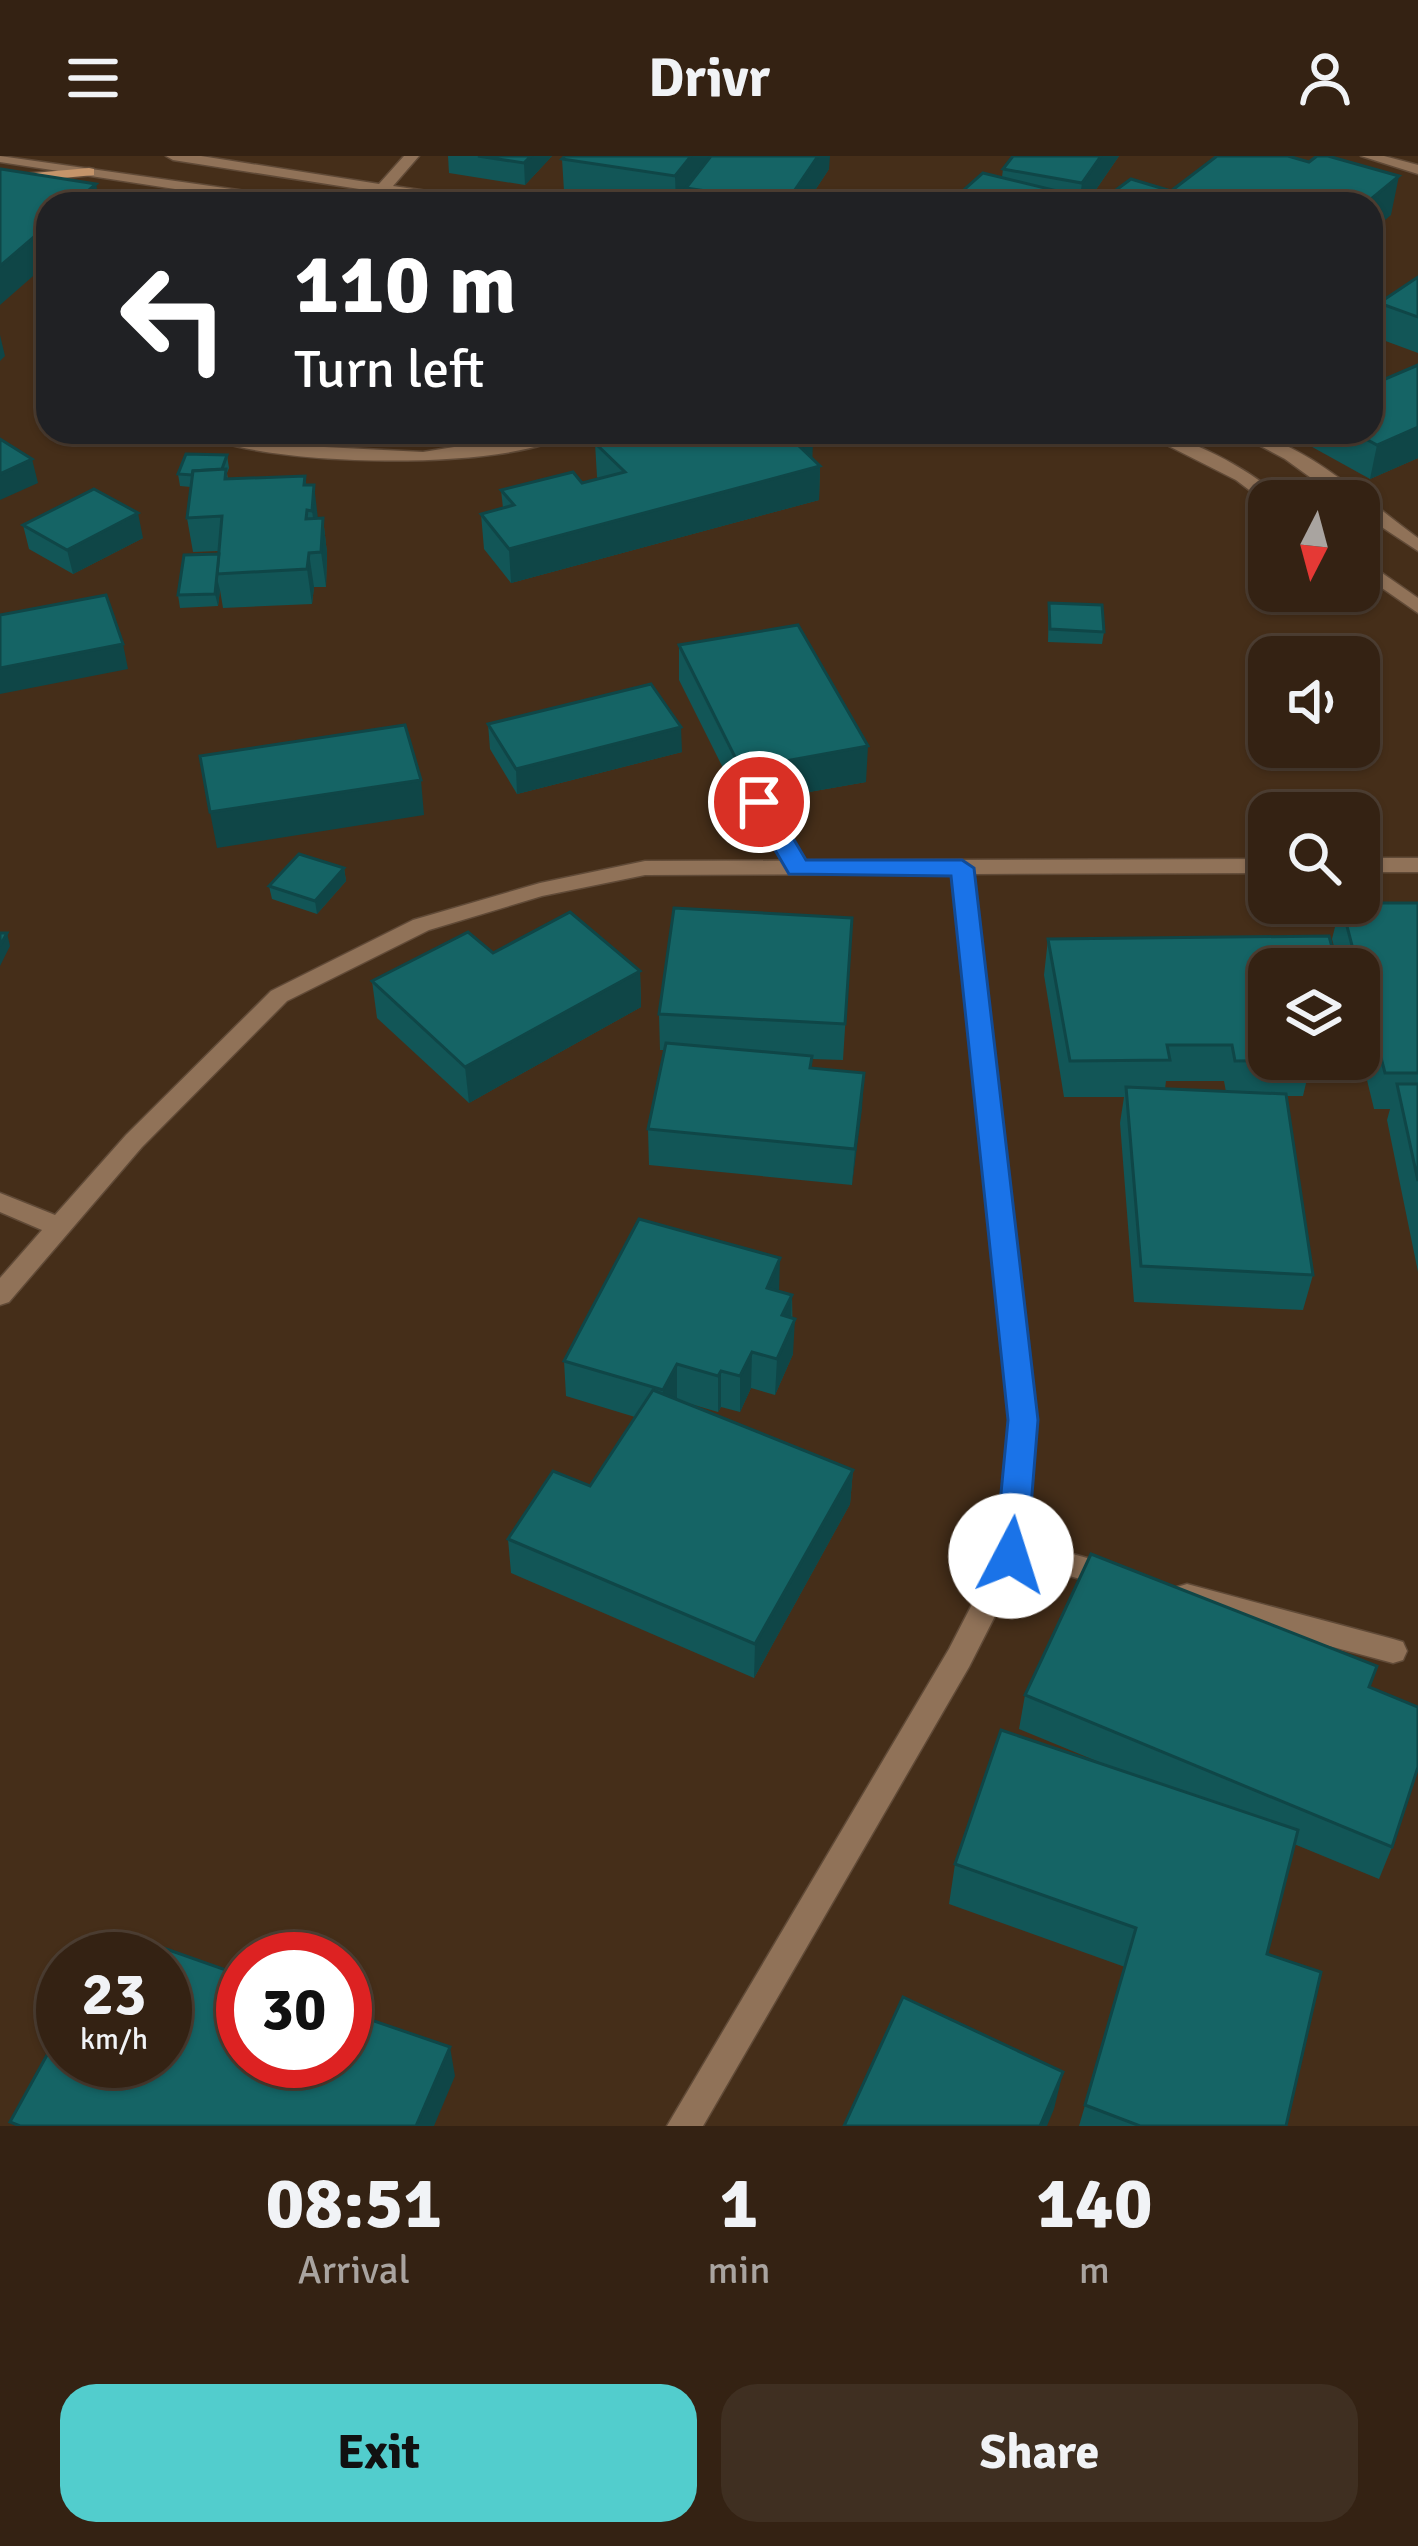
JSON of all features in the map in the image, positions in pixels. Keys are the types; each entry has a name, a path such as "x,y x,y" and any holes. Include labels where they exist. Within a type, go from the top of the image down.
{"street":[{"path":"173,156 408,192"},
{"path":"380,192 412,156"},
{"path":"1368,156 1418,170"},
{"path":"0,158 222,192"},
{"path":"0,181 89,172"},
{"path":"259,444 285,450 423,457 515,444"},
{"path":"1175,444 1248,481"},
{"path":"1268,444 1326,480"},
{"path":"1380,519 1418,546"},
{"path":"1380,579 1418,607"},
{"path":"759,802 798,868"},
{"path":"1380,866 1418,865"},
{"path":"0,1295 134,1141 279,996 421,925 541,890 645,868 1248,866"},
{"path":"684,2126 958,1658 1011,1548 1023,1420 962,868"},
{"path":"0,1202 59,1227"},
{"path":"1011,1548 1393,1651"}],"building":[{"path":"478,156 531,156 524,163"},
{"path":"691,156 675,176 562,159"},
{"path":"711,156 818,156 793,192 686,188"},
{"path":"1013,156 1101,156 1082,183 1003,169"},
{"path":"1217,156 1288,156 1309,162 1328,156 1399,176 1380,192 1113,192 1131,179 1171,191"},
{"path":"0,169 96,184 87,192 36,192 36,235 0,266"},
{"path":"983,173 1062,192 962,192"},
{"path":"1418,277 1418,317 1383,304"},
{"path":"1418,365 1418,427 1383,442 1383,380"},
{"path":"0,439 32,459 0,474"},
{"path":"596,444 802,444 798,445 820,466 509,549 481,514 514,505 501,490 573,472 582,483 625,472"},
{"path":"186,454 227,455 222,469 178,474"},
{"path":"226,469 225,479 305,476 304,485 314,485 312,511 307,510 306,519 323,518 321,552 309,553 307,569 217,574 222,516 187,518 193,471"},
{"path":"94,489 138,513 67,550 23,525"},
{"path":"219,554 215,594 178,595 184,555"},
{"path":"106,595 123,644 0,668 0,615"},
{"path":"1049,603 1102,605 1104,632 1050,629"},
{"path":"798,625 868,746 741,769 679,645"},
{"path":"651,684 681,727 516,769 488,724"},
{"path":"405,725 421,780 210,812 200,756"},
{"path":"299,854 344,868 315,901 269,886"},
{"path":"1380,903 1418,903 1418,1073 1385,1073 1380,1054 1380,948 1353,948 1346,924 1380,924"},
{"path":"674,908 852,918 845,1024 659,1014"},
{"path":"570,912 640,971 465,1067 372,981 468,932 493,953"},
{"path":"1329,936 1332,948 1248,948 1248,1061 1235,1061 1232,1045 1167,1045 1170,1060 1070,1061 1048,939"},
{"path":"666,1043 812,1056 810,1068 864,1073 855,1149 648,1129"},
{"path":"1397,1084 1418,1084 1418,1181"},
{"path":"1126,1087 1286,1094 1313,1275 1141,1266"},
{"path":"639,1219 780,1258 767,1288 792,1295 782,1315 795,1319 777,1359 752,1352 740,1376 721,1371 718,1376 677,1364 663,1390 564,1361"},
{"path":"653,1390 853,1470 755,1644 508,1539 553,1471 590,1486"},
{"path":"1091,1554 1377,1666 1369,1687 1418,1707 1418,1767 1392,1847 1025,1695"},
{"path":"1001,1730 1298,1830 1267,1954 1321,1972 1286,2126 1140,2126 1085,2105 1136,1928 955,1864"},
{"path":"192,1958 216,1967 216,2088 372,2088 372,2020 450,2047 416,2126 20,2126 10,2122 36,2075 36,2088 192,2088"},
{"path":"903,1997 1063,2072 1040,2126 844,2126"}],"route":[{"path":"759,802 798,868 962,868 1023,1420 1011,1556"}]}
